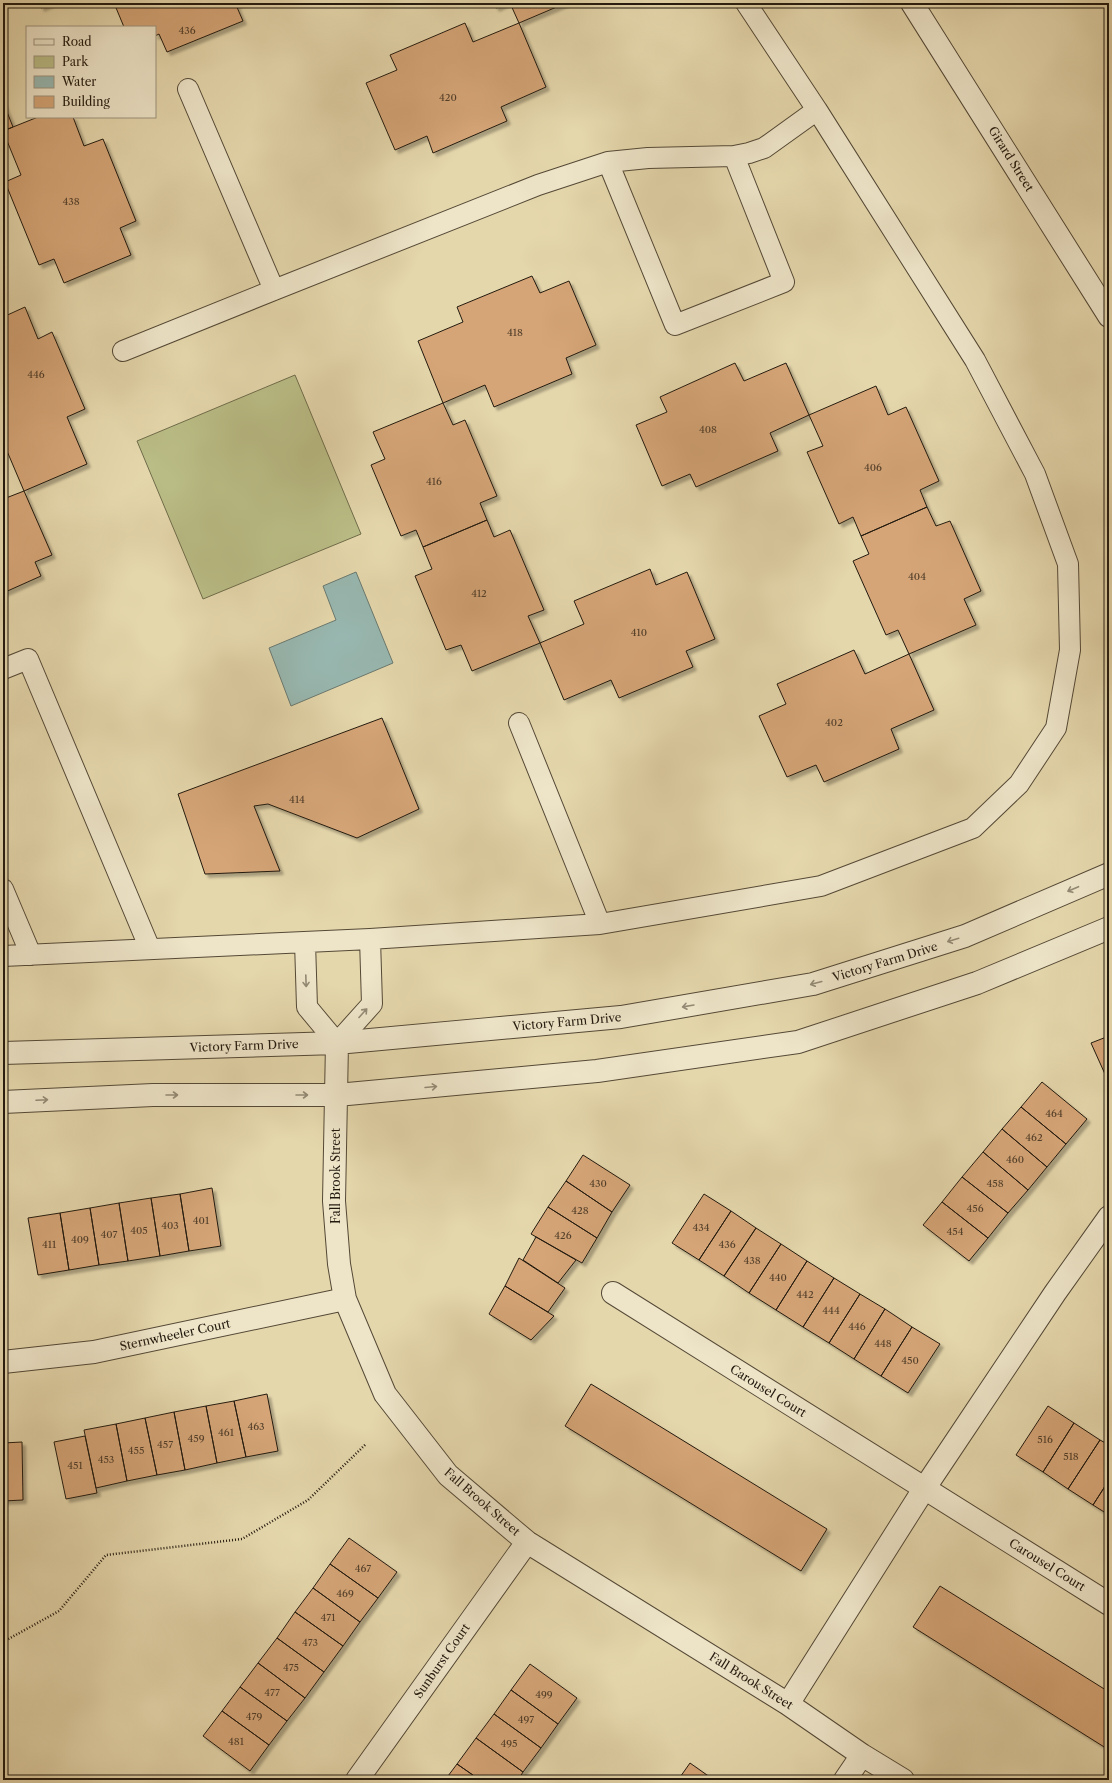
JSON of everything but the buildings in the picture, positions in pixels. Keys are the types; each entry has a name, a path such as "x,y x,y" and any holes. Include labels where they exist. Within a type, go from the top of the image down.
{"street":[{"name":"Girard Street","path":"912,3 1109,316"},
{"name":"Victory Farm Drive","path":"3,1053 337,1042 621,1018 813,984 965,936 1109,874"},
{"path":"3,1102 153,1095 337,1095 597,1072 798,1042 977,984 1109,928"},
{"name":"Fall Brook Street","path":"337,1042 334,1201 339,1264 346,1299 385,1394 448,1475 527,1542 788,1704 862,1755 903,1780"},
{"path":"788,1704 924,1489 1054,1293 1109,1217"},
{"name":"Carousel Court","path":"613,1293 1109,1604"},
{"name":"Sternwheeler Court","path":"3,1362 94,1352 346,1299"},
{"name":"Sunburst Court","path":"357,1780 527,1542"},
{"path":"845,1780 862,1755"}],"lane":[{"path":"3,956 370,940 600,924 821,886 973,828 1019,784 1056,728 1070,650 1068,564 1035,474 975,360 817,110 746,3"},
{"path":"188,89 274,290"},
{"path":"124,351 538,185 608,162 648,158 734,156 764,148 817,110"},
{"path":"608,162 675,325 784,282 734,156"},
{"path":"3,669 28,659 150,949"},
{"path":"519,723 600,924"},
{"path":"3,889 31,955"},
{"path":"305,942 307,1007 337,1042 372,1004 370,940"}],"path":[{"path":"3,1642 59,1611 106,1555 242,1539 308,1500 366,1444"}],"green space":[{"path":"295,375 361,534 203,599 137,441"}],"water":[{"path":"356,572 393,663 291,706 269,648 336,620 323,586"}]}
